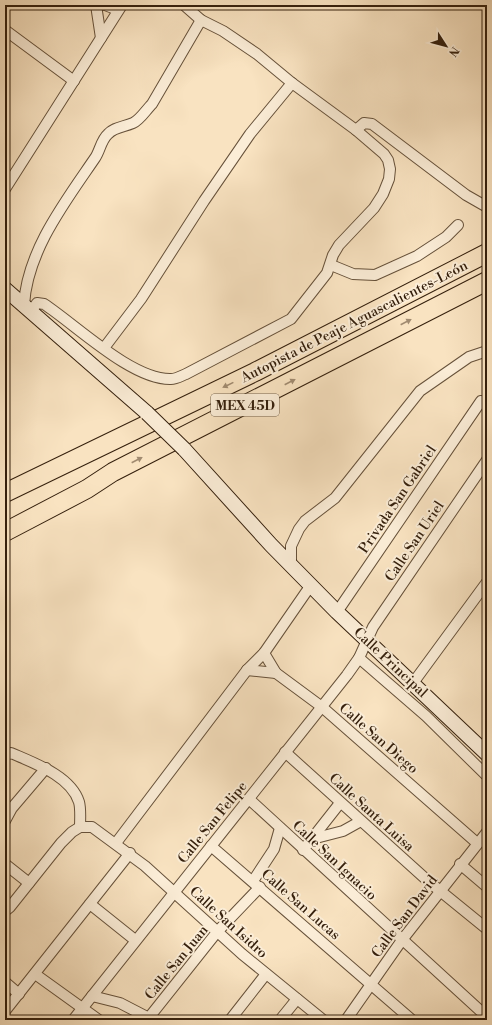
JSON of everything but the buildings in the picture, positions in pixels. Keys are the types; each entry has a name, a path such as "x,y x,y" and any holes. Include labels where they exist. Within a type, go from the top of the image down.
{"highway":[{"name":"Autopista de Peaje Aguascalientes-León","path":"5,493 84,456 487,253"},
{"name":"MEX 45D","path":"5,532 87,489 113,472 487,281"},
{"path":"5,500 84,456"},
{"path":"5,523 102,475 113,472"}],"street":[{"path":"96,5 101,38"},
{"path":"5,189 120,8 105,5"},
{"path":"184,5 201,20 239,41 356,130 384,154 388,160 390,169 383,194 374,208 339,245 333,255 331,265 291,318 186,374 172,379 150,375 136,369 104,348 44,304 37,304 27,308 26,282 30,269 53,222 96,156 105,137 113,130 134,123 152,104 201,20"},
{"path":"5,30 74,81"},
{"path":"104,348 141,299 204,201 250,134 292,82"},
{"path":"356,130 364,123 372,124 466,195 487,207"},
{"path":"331,265 353,274 375,275 417,256 446,237 458,225"},
{"name":"Calle Principal","path":"5,289 147,413 184,449 293,567 337,612 487,754"},
{"path":"293,567 291,546 299,529 335,498 420,391 469,357 487,351"},
{"name":"Privada San Gabriel","path":"337,612 481,401"},
{"name":"Calle San Uriel","path":"367,639 386,608 487,460"},
{"path":"413,683 487,582"},
{"path":"116,843 247,670 264,653 311,585"},
{"name":"Calle San Felipe","path":"73,1020 174,891 249,799 284,752 322,707 358,658 367,639"},
{"name":"Calle San Diego","path":"264,653 276,673 322,707 478,843"},
{"path":"358,658 426,716 487,776"},
{"path":"247,670 276,673"},
{"name":"Calle Santa Luisa","path":"284,752 340,803 487,929"},
{"path":"5,755 11,753 46,768 69,786 79,802 80,827 72,832 61,843 10,908 5,911"},
{"path":"5,821 12,808 46,768"},
{"name":"Calle San Ignacio","path":"249,799 487,1017"},
{"path":"303,850 340,803"},
{"path":"312,839 343,831 361,821"},
{"name":"Calle San Isidro","path":"80,827 87,826 97,829 130,853 174,891 217,932 323,1020"},
{"name":"Calle San Juan","path":"148,1019 257,884 274,849 280,828"},
{"name":"Calle San David","path":"346,1020 402,940 441,891 460,864 487,832"},
{"path":"274,849 296,843"},
{"name":"Calle San Lucas","path":"211,846 257,884 370,985 412,1020"},
{"path":"5,1011 130,853"},
{"path":"5,864 30,883"},
{"path":"460,864 487,887"},
{"path":"90,904 136,940"},
{"path":"35,974 83,1007 99,1020"},
{"path":"230,1020 266,974"},
{"path":"5,982 19,994"},
{"path":"92,996 120,1004 148,1019"},
{"path":"280,1020 297,999"}]}
